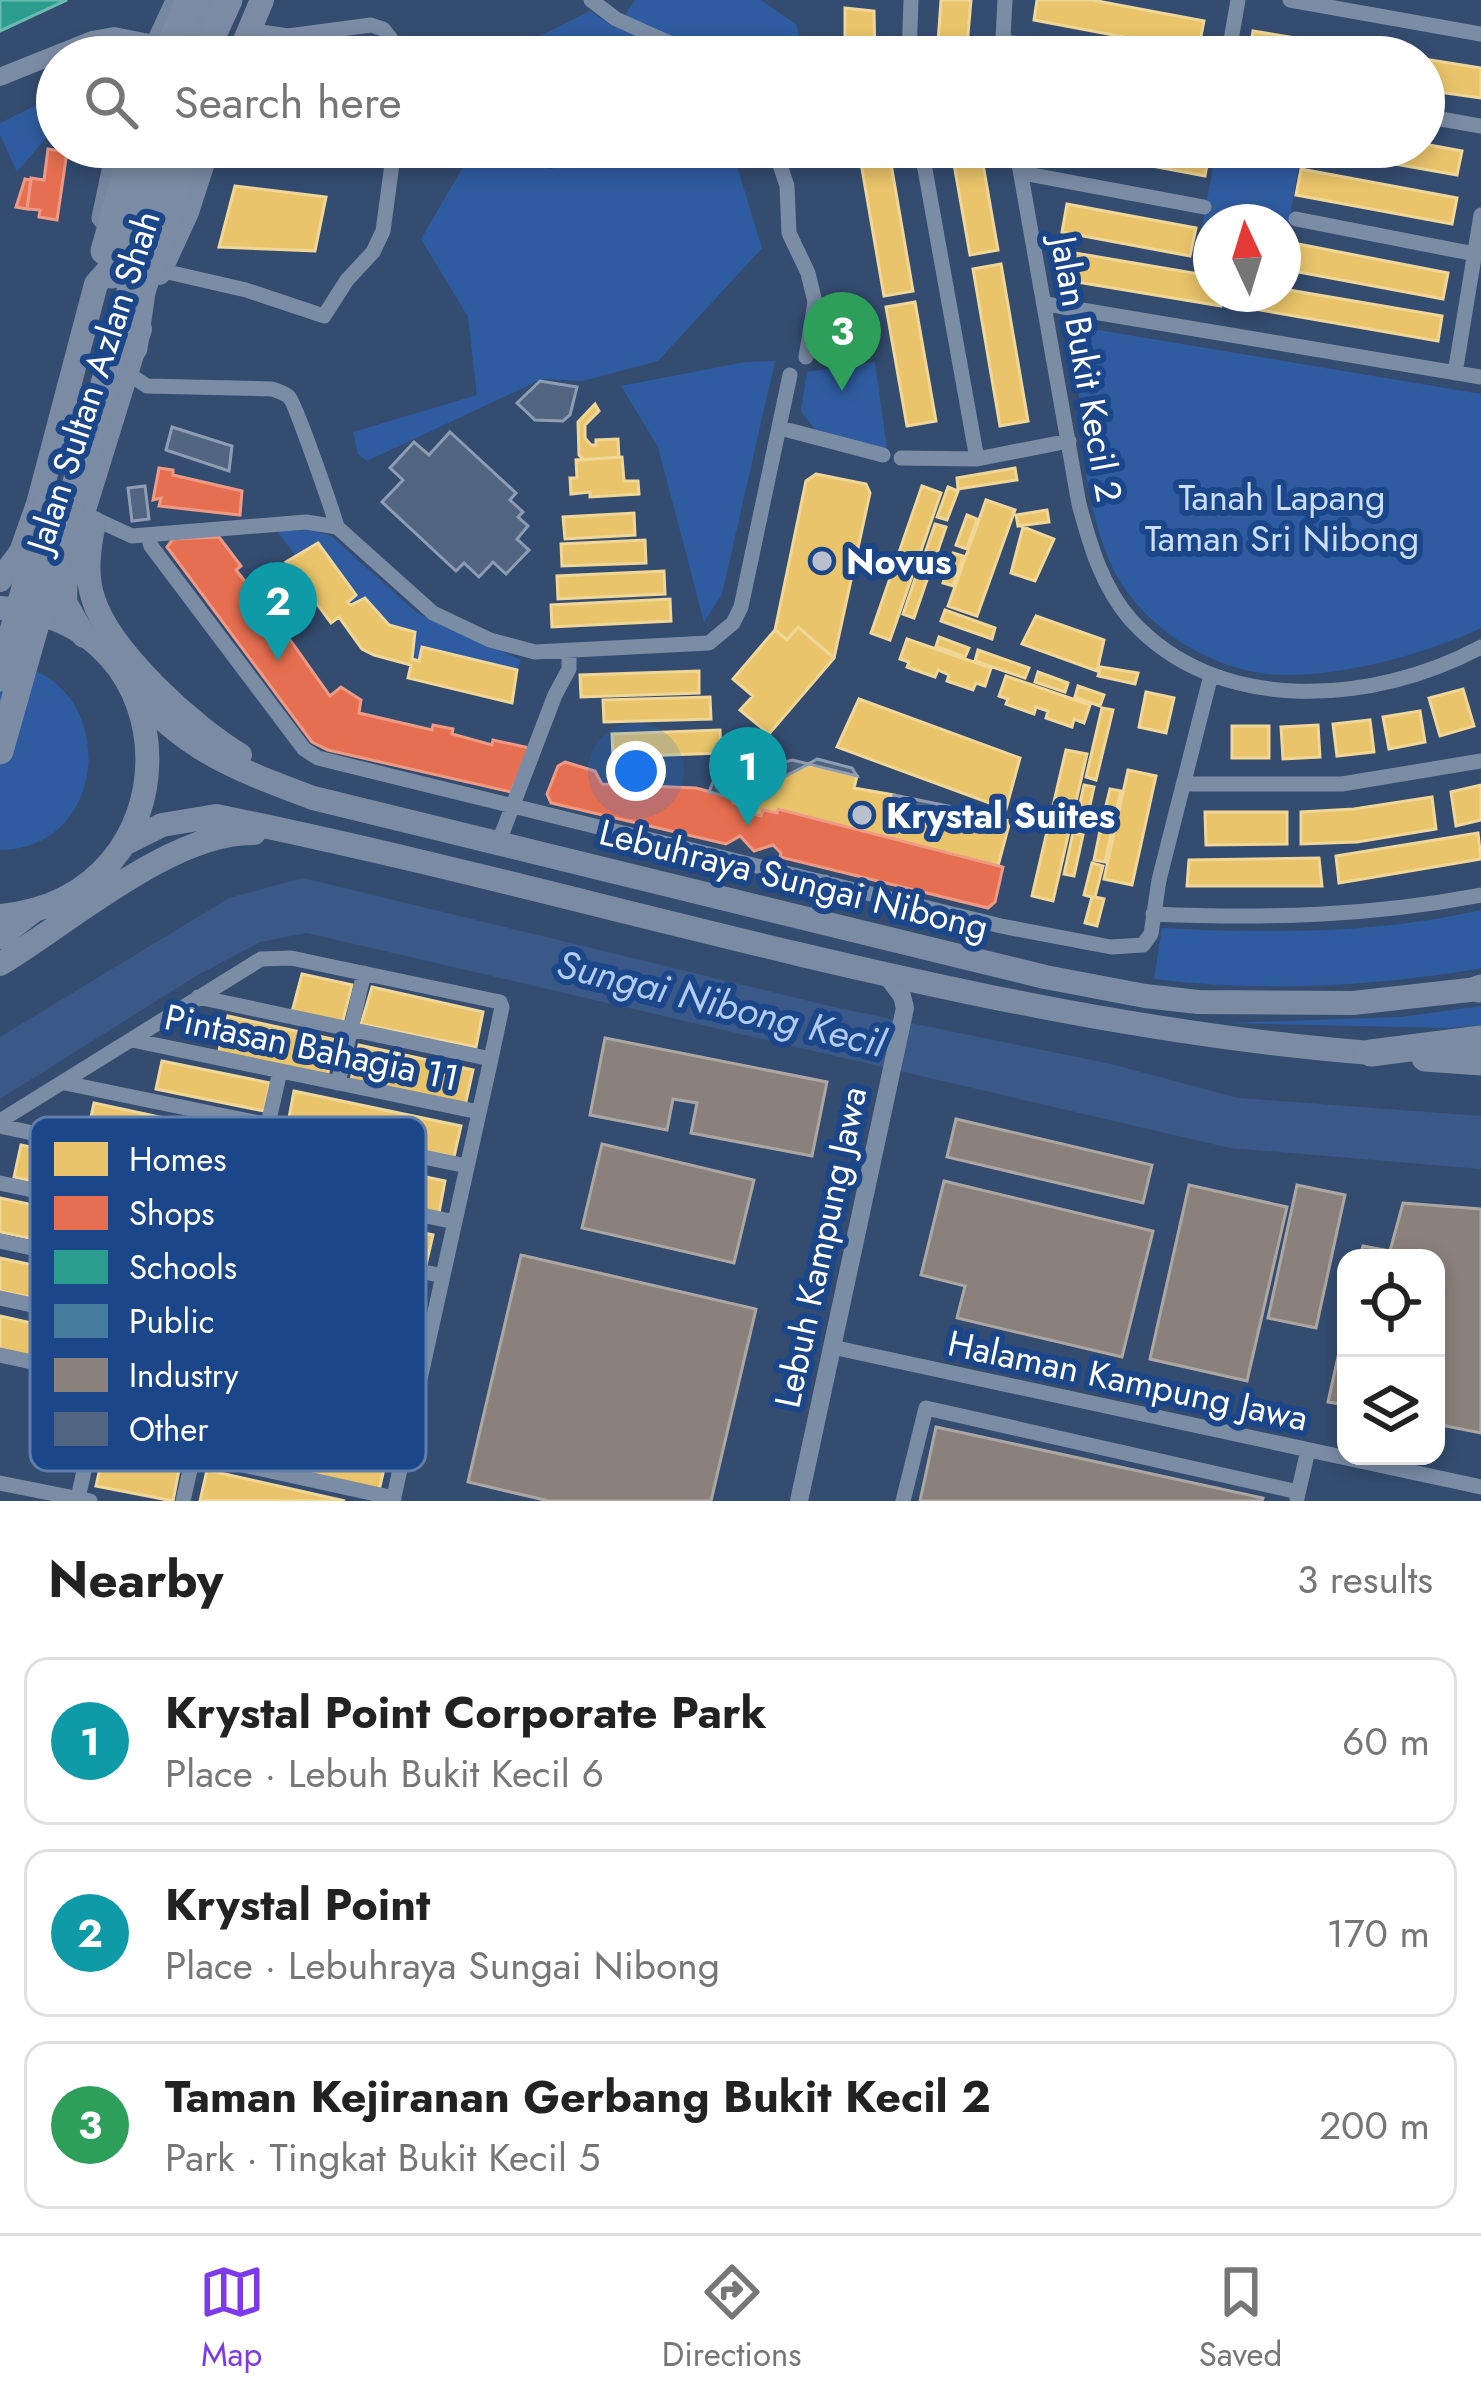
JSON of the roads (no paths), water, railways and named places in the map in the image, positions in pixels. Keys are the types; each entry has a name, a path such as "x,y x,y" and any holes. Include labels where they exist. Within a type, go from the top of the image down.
{"highway":[{"path":"167,36 189,0"},
{"path":"191,36 207,0"},
{"path":"213,36 229,0"},
{"path":"232,36 248,0"},
{"path":"104,251 129,168"},
{"name":"Jalan Sultan Azlan Shah","path":"0,678 130,168"},
{"name":"Jalan Sultan Azlan Shah","path":"0,751 165,168"},
{"path":"130,361 142,292 182,168"},
{"path":"1371,1053 1481,1039"},
{"path":"1371,1053 1481,1062"}],"main road":[{"path":"163,36 176,0"},
{"path":"247,36 262,0"},
{"name":"Jalan Sultan Azlan Shah","path":"96,284 109,269 131,168"},
{"name":"Jalan Sultan Azlan Shah","path":"84,636 65,602 66,568 160,271 201,168"},
{"name":"Jalan Sultan Azlan Shah","path":"0,580 21,552 38,504 104,251"},
{"path":"106,443 88,562 92,598 100,614 139,667 203,733 313,798"},
{"path":"0,547 38,504"},
{"path":"0,608 53,619 84,636"},
{"name":"Lebuhraya Sungai Nibong","path":"84,636 110,659 163,724 202,752 313,798 1045,977 1198,1002 1354,1003 1480,989"},
{"path":"0,916 34,911 70,896 102,873 127,843 148,782 149,749 143,717 130,687"},
{"name":"Lebuhraya Sungai Nibong","path":"127,843 162,825 216,815 965,992 1115,1022 1371,1053"},
{"path":"0,964 193,844 234,832 304,833"},
{"path":"0,937 34,911"}],"street":[{"path":"591,0 616,19 654,36"},
{"path":"910,36 911,0"},
{"path":"1003,36 1005,0"},
{"path":"1232,36 1238,0"},
{"path":"1290,0 1481,34"},
{"path":"249,30 288,36 371,26 388,36"},
{"path":"0,77 36,63"},
{"path":"1445,120 1481,126"},
{"path":"160,271 246,290 324,316 347,280 373,252 383,231 391,168"},
{"path":"781,168 787,186 788,233 808,273 815,302 806,357"},
{"path":"925,168 977,459"},
{"name":"Jalan Bukit Kecil 2","path":"1021,168 1092,552 1133,622 1211,675 1261,689 1356,688 1413,674 1481,647"},
{"name":"Jalan Bukit Kecil 2","path":"1022,173 1193,205"},
{"path":"1455,373 1481,215"},
{"path":"1301,220 1474,254"},
{"path":"1046,304 1481,377"},
{"path":"130,361 147,386 272,389 288,394 297,408 310,458 337,527 434,613 490,640 536,652 709,643 733,622 741,607 790,375"},
{"path":"780,428 892,457 977,459 1069,442"},
{"path":"95,519 126,534 148,536 306,522 337,527"},
{"path":"148,536 304,749 319,758 1059,939 1111,947 1143,945 1150,934 1211,675"},
{"path":"498,844 508,805 569,669 569,652"},
{"path":"1184,784 1342,784 1481,761"},
{"path":"815,922 824,882"},
{"path":"1154,914 1311,918 1481,896"},
{"path":"0,1124 261,959 291,958 500,1002 426,1351"},
{"path":"884,972 895,983 904,1012 937,994 965,992"},
{"path":"338,1083 364,973"},
{"path":"198,997 491,1059"},
{"name":"Lebuh Kampung Jawa","path":"799,1501 904,1012"},
{"name":"Pintasan Bahagia 11","path":"132,1040 479,1112"},
{"path":"270,1117 280,1071"},
{"path":"64,1083 229,1117"},
{"path":"0,1124 30,1131"},
{"path":"426,1158 467,1166"},
{"path":"0,1183 30,1189"},
{"path":"426,1216 455,1222"},
{"path":"0,1241 30,1248"},
{"path":"426,1272 442,1276"},
{"path":"0,1298 30,1304"},
{"path":"426,1333 430,1334"},
{"name":"Halaman Kampung Jawa","path":"832,1347 1481,1486"},
{"path":"0,1354 30,1361"},
{"path":"903,1501 926,1408 1297,1496 1308,1450"},
{"path":"183,1501 190,1471"},
{"path":"270,1471 394,1499"},
{"path":"0,1484 84,1500"}],"water":[{"name":"Sungai Nibong Kecil","path":"303,878 838,1008 1111,1064 1238,1098 1481,1116 1481,1169 1230,1148 307,933 260,942 196,976 0,1099 0,1037 229,898"}],"place":[{"name":"Taman Kejiranan Gerbang Bukit Kecil 2","path":"842,391"},
{"name":"Novus","path":"822,561"},
{"name":"Krystal Point","path":"278,661"},
{"name":"Krystal Suites","path":"862,815"},
{"name":"Krystal Point Corporate Park","path":"748,826"}],"park label":[{"name":"Tanah Lapang Taman Sri Nibong","path":"1282,518"}]}
